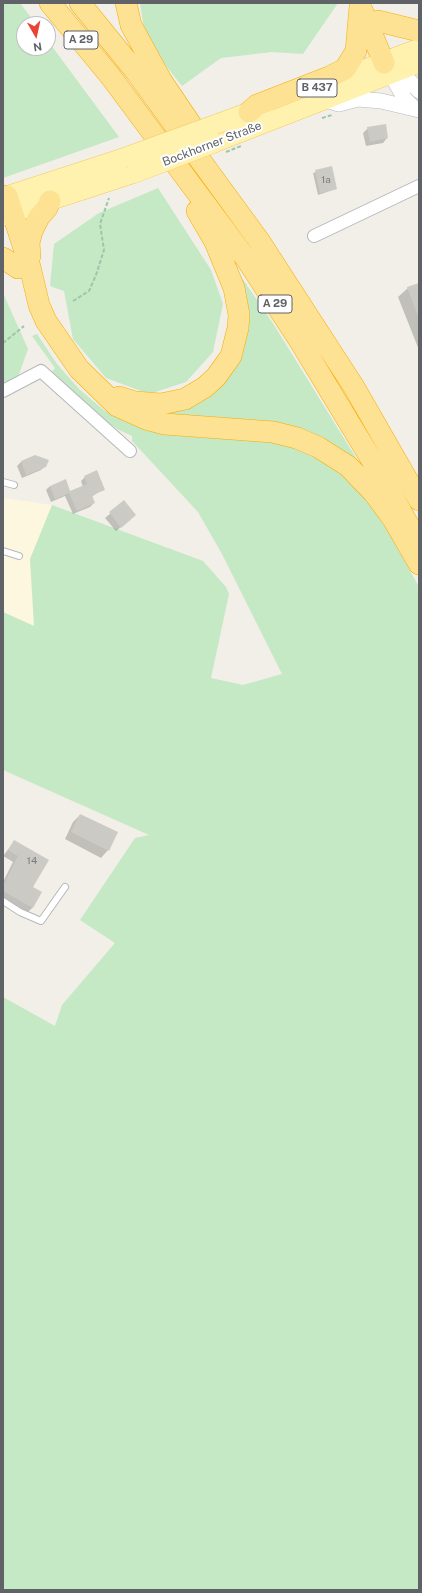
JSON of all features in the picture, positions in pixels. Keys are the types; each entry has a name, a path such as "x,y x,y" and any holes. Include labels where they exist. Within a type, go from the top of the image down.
{"highway":[{"name":"A 29","path":"50,3 111,77 247,260 305,350 382,477 419,544"},
{"name":"A 29","path":"80,3 136,72 260,242 354,387 419,500"},
{"path":"126,3 131,25 161,80 260,224 260,242"},
{"path":"362,4 378,22 399,66"},
{"path":"362,4 399,66"},
{"path":"249,112 257,105 329,77 344,69 356,50 362,4"},
{"path":"378,22 419,31"},
{"path":"94,384 122,398 136,402 161,404 185,399 205,387 224,367 236,343 239,315 234,288 215,242 193,204 113,93 111,77"},
{"path":"17,265 29,243 32,230 50,201"},
{"path":"6,209 17,265 28,289 39,305 46,321 79,369 117,406 146,419 184,426 273,432 296,438 318,447 348,466 374,493 393,519 419,564"}],"main road":[{"name":"Bockhorner Straße","path":"6,209 124,158 229,129 328,111 399,66 419,48"},
{"name":"Bockhorner Straße","path":"6,209 50,201 135,173 229,129 249,112 399,66"}],"street":[{"path":"399,66 407,78 419,91"},
{"path":"399,66 405,99 417,109"},
{"path":"328,111 340,104 358,100 381,101 417,109"},
{"path":"314,236 419,186"},
{"path":"3,391 41,371 130,451"}],"lane":[{"path":"3,482 14,485"},
{"path":"3,551 18,556"},
{"path":"3,901 20,912 42,921 65,887"}],"path":[{"path":"73,301 89,291 96,275 104,250 100,224 109,198 114,194"},
{"path":"3,343 24,326"}],"shaded area":[{"path":"3,498 52,505 30,560 34,626 3,612"}],"green space":[{"path":"3,3 20,3 30,16 16,16 16,56 56,56 56,52 119,137 3,178"},
{"path":"140,3 338,3 303,54 272,52 221,58 182,86 146,41"},
{"path":"158,188 211,270 223,304 213,352 186,382 149,394 106,378 73,339 64,291 50,286 54,244 99,213"},
{"path":"227,256 274,325 366,474 340,456 182,422 153,409 233,361"},
{"path":"3,293 28,349 18,377 3,385"},
{"path":"37,334 57,364 79,389 105,411 136,426 159,433 193,437 267,441 290,446 320,459 347,478 368,501 388,531 419,587 419,1590 3,1590 3,997 55,1026 62,1005 115,943 80,920 135,838 149,835 3,770 3,612 34,626 30,559 52,505 203,561 226,587 229,594 211,678 243,685 282,674 222,554 198,512 132,441 132,436 119,430 97,416 51,373 55,368 32,336"}],"building":[{"path":"386,124 388,138 370,142 367,127"},
{"path":"332,166 337,189 320,193 315,170"},
{"path":"419,283 419,316 418,316 407,287"},
{"path":"35,455 49,460 46,467 26,475 21,461"},
{"path":"97,470 105,490 92,495 95,503 77,511 69,493 55,499 50,486 66,479 70,491 87,484 84,476"},
{"path":"124,500 136,515 121,528 109,512"},
{"path":"80,814 118,832 109,851 71,832"},
{"path":"14,840 49,860 33,887 42,892 33,908 3,891 3,886 18,856 8,850"}]}
